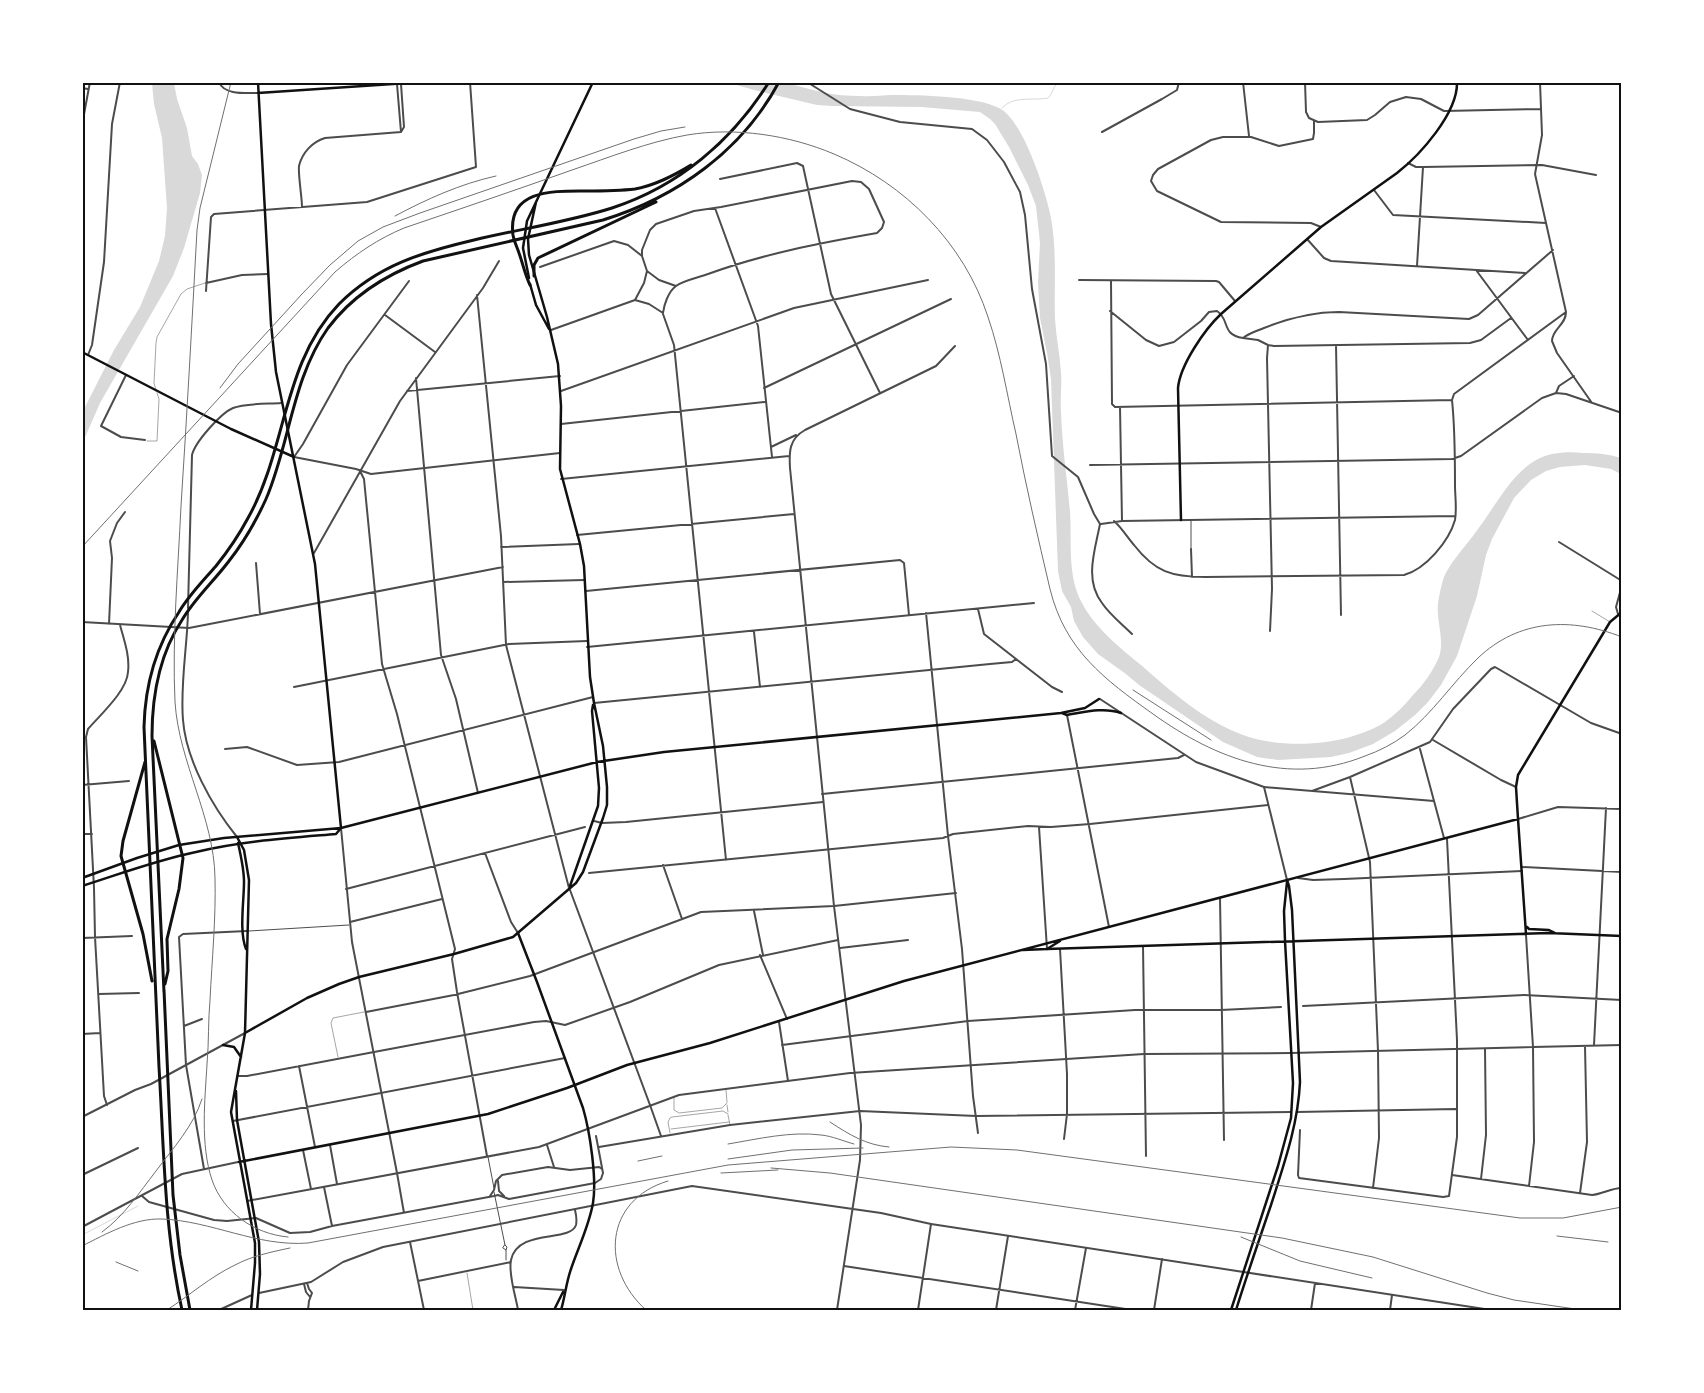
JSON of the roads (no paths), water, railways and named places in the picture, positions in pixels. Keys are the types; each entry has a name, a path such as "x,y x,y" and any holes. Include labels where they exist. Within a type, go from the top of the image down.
{"highway":[{"path":"182,1310 168,1233 162,1144 144,727 146,700 152,669 160,646 178,612 230,548 242,529 262,489 292,386 308,347 338,305 368,280 392,266 430,250 593,213 638,198 667,184 717,147 742,121 769,82"},
{"path":"534,276 534,265 538,258 644,208 693,178 727,150 752,123 779,82"},
{"path":"530,285 513,230 513,220 517,210 528,198 551,191 623,190 650,186 668,179 702,159"},
{"path":"190,1310 176,1233 152,736 154,694 161,665 170,641 182,620 234,554 253,524 266,498 278,466 297,394 307,366 320,342 336,319 364,292 396,272 423,261 502,244 623,213 669,193"},
{"path":"152,736 183,854 183,868 167,939 168,971 164,992"},
{"path":"146,758 123,841 121,856 143,934 155,994"}],"main road":[{"path":"82,886 183,854 240,844 336,834 341,828 314,553 276,372 268,274 258,82"},
{"path":"258,93 423,82"},
{"path":"550,330 536,305 530,285 524,261 523,240 527,221 593,82"},
{"path":"1181,520 1178,388 1181,373 1208,328 1221,314 1321,227 1408,164 1445,120 1450,111 1457,88 1456,82"},
{"path":"245,1033 312,995 359,977 454,954 507,939 518,933 576,883 583,872 602,823 607,800 604,761 600,731 592,697 580,544 561,479 562,424 560,376 555,348 534,276 528,246 536,202"},
{"path":"82,352 258,441 294,457"},
{"path":"1526,934 1516,786 1518,775 1610,623 1622,612"},
{"path":"1067,713 1085,708 1098,698"},
{"path":"569,888 594,821 599,799 592,711 594,703"},
{"path":"82,878 171,847 224,838 341,828 597,762 664,752 1061,713 1102,710 1121,712"},
{"path":"239,1162 480,1116 635,1063 696,1047 963,965 1518,819"},
{"path":"237,837 248,874 245,1033 236,1090 237,1120 260,1242 258,1310"},
{"path":"240,844 244,874 243,932 246,951"},
{"path":"1236,1310 1284,1167 1298,1112 1300,1082 1292,910 1287,880"},
{"path":"1231,1310 1278,1166 1287,1136 1291,1112 1293,1083 1284,911 1287,880"},
{"path":"1525,921 1529,929 1549,930 1556,934"},
{"path":"518,933 584,1114 588,1129 592,1163 593,1204 564,1290 554,1310"},
{"path":"1019,950 1526,934 1622,936"},
{"path":"1047,949 1061,940"},
{"path":"1047,943 1060,948"},
{"path":"223,1045 234,1048 241,1058"},
{"path":"236,1090 231,1104 232,1121 255,1243 251,1310"},
{"path":"561,1310 564,1290"}],"street":[{"path":"82,125 90,82"},
{"path":"88,355 92,345 104,262 112,124 120,82"},
{"path":"219,82 221,88 225,90 241,93 258,93"},
{"path":"206,291 212,215 216,213 367,202 476,167 470,82"},
{"path":"807,82 850,109 900,122 972,129 987,140 1011,173 1020,192 1025,215 1032,289 1046,364 1053,458 1079,479 1100,524 1092,569 1094,587 1103,606 1132,634"},
{"path":"1102,132 1166,97 1176,90 1179,82"},
{"path":"1243,82 1249,136"},
{"path":"1304,82 1306,112 1309,118 1314,121 1357,122 1367,120 1390,102 1406,97 1421,99 1442,110 1450,111 1541,109"},
{"path":"1540,82 1542,142 1536,165 1536,174 1566,312 1564,322 1554,332 1552,341 1557,353 1592,403"},
{"path":"397,84 401,132"},
{"path":"401,84 404,127 401,132"},
{"path":"82,88 88,88"},
{"path":"1314,121 1314,138 1311,140 1278,146 1249,136 1232,136 1211,140 1158,169 1151,181 1157,191 1218,221 1226,223 1311,223 1321,227"},
{"path":"302,207 299,167 305,153 317,140 401,132"},
{"path":"720,179 797,163 803,166 833,299 880,393"},
{"path":"1408,164 1423,167 1536,165 1553,166 1585,174 1596,174"},
{"path":"1417,266 1423,167"},
{"path":"635,300 644,283 647,271 642,250 650,230 656,224 694,211 852,181 864,183 869,189 883,219 883,226 877,233 768,254 676,286 668,298 663,314"},
{"path":"1374,190 1391,214 1546,223"},
{"path":"716,208 757,321 772,457"},
{"path":"1307,239 1324,258 1331,261 1526,273"},
{"path":"540,267 614,241 628,245 642,256"},
{"path":"1243,338 1250,333 1285,320 1318,313 1469,318 1478,315 1553,250"},
{"path":"314,553 407,391 494,271 499,261"},
{"path":"1476,269 1528,340"},
{"path":"647,271 659,280 676,286"},
{"path":"206,283 242,276 268,274"},
{"path":"561,392 799,306 928,280"},
{"path":"1079,280 1216,281 1236,301"},
{"path":"409,281 347,366 294,457 370,474 560,453"},
{"path":"1111,281 1112,404 1115,407 1452,400"},
{"path":"477,295 503,567 506,645 569,888 661,1136"},
{"path":"764,388 950,299"},
{"path":"550,330 635,300 649,304 663,314 674,345 726,860"},
{"path":"1110,311 1146,340 1159,346 1169,345 1174,342 1201,321 1209,312 1217,310 1231,334 1235,337 1258,340 1268,345 1336,346 1470,343 1481,340 1511,318"},
{"path":"1114,522 1150,562 1159,569 1174,575 1192,577 1404,574 1418,568 1434,555 1449,532 1456,516 1452,400 1456,392 1566,312"},
{"path":"385,315 435,352"},
{"path":"1268,345 1270,631"},
{"path":"771,448 938,364 955,346"},
{"path":"1336,346 1341,615"},
{"path":"126,375 101,426 121,437 145,440"},
{"path":"407,391 560,376"},
{"path":"1556,393 1559,386 1574,376"},
{"path":"416,378 442,658 456,699 478,793"},
{"path":"1090,465 1455,458 1461,456 1542,398 1556,393 1566,394 1622,414"},
{"path":"562,424 766,402"},
{"path":"237,837 214,807 205,789 186,738 182,715 188,628 188,550 193,451 202,437 234,407 281,403"},
{"path":"1120,407 1122,521"},
{"path":"798,434 791,444 789,456 834,906 861,1125 860,1160 837,1310"},
{"path":"561,479 789,456"},
{"path":"360,471 364,479 384,670 405,745 455,949 452,959 457,994 487,1157 505,1244 508,1247 506,1250 506,1260"},
{"path":"109,624 112,558 110,542 117,522 125,512"},
{"path":"577,536 795,514"},
{"path":"1100,524 1122,521 1456,516"},
{"path":"1191,520 1192,577"},
{"path":"1559,542 1622,581"},
{"path":"501,546 580,544"},
{"path":"585,591 900,560 904,563 909,615"},
{"path":"256,563 260,614"},
{"path":"82,622 188,628 503,567"},
{"path":"503,582 584,580"},
{"path":"1618,614 1616,607 1622,585"},
{"path":"587,647 1034,603"},
{"path":"978,608 984,634 1055,689 1062,692"},
{"path":"926,613 948,836 956,894 978,1133"},
{"path":"107,1105 104,1096 100,1033 92,834 84,733 121,690 128,675 128,657 120,625"},
{"path":"754,631 760,686"},
{"path":"294,687 506,645 587,641"},
{"path":"594,703 1012,662 1016,659"},
{"path":"1312,791 1420,748 1433,740 1453,709 1491,668 1495,667 1591,724 1622,734"},
{"path":"225,749 247,747 292,764 303,765 335,762 592,697"},
{"path":"1098,698 1184,755 1208,767 1264,787 1434,801"},
{"path":"1067,713 1076,768 1108,927"},
{"path":"1433,740 1501,780 1516,786"},
{"path":"1300,1130 1298,1177 1443,1197 1448,1197 1449,1195 1456,1137 1456,1050 1449,875 1445,838 1420,748"},
{"path":"822,794 1178,758 1184,755"},
{"path":"1350,777 1369,858 1379,1110 1379,1143 1373,1188"},
{"path":"82,784 129,781"},
{"path":"1264,787 1287,880"},
{"path":"594,821 602,823 823,802"},
{"path":"589,873 943,838 959,834 1039,826 1087,824 1268,805"},
{"path":"1518,819 1558,807 1622,809"},
{"path":"1594,1045 1606,808"},
{"path":"1039,826 1047,949"},
{"path":"346,889 585,827"},
{"path":"341,828 350,923 404,1213"},
{"path":"82,834 92,834"},
{"path":"484,853 511,922 518,933"},
{"path":"663,865 682,919"},
{"path":"1522,867 1622,872"},
{"path":"1296,878 1313,880 1522,872"},
{"path":"366,1012 457,994 534,974 701,912 834,906 956,894"},
{"path":"1220,898 1221,1054 1224,1140"},
{"path":"204,1169 186,1065 180,935 350,923 442,899"},
{"path":"754,910 761,955 787,1019"},
{"path":"1526,934 1533,1047 1534,1142 1528,1186"},
{"path":"82,938 132,936"},
{"path":"238,1076 247,1076 534,1022 546,1021 565,1025 614,1008 708,968 761,955 838,940"},
{"path":"840,948 908,940"},
{"path":"1143,945 1146,1156"},
{"path":"1060,948 1066,1058 1067,1114 1064,1139"},
{"path":"98,994 139,993"},
{"path":"1303,1006 1529,995 1622,1000"},
{"path":"782,1045 968,1021 1143,1010 1221,1010 1281,1007"},
{"path":"184,1026 202,1019"},
{"path":"779,1021 788,1081"},
{"path":"82,1034 100,1033"},
{"path":"82,1118 245,1033"},
{"path":"247,1201 547,1145 674,1096 855,1073 1144,1054 1298,1053 1622,1045"},
{"path":"1580,1193 1587,1142 1585,1046"},
{"path":"1481,1179 1486,1135 1485,1049"},
{"path":"232,1121 565,1058"},
{"path":"299,1066 315,1148"},
{"path":"1298,1112 1456,1109"},
{"path":"599,1147 729,1124 860,1111 976,1116 1291,1112"},
{"path":"498,1178 500,1191 509,1199 592,1184 601,1179 602,1169 596,1136"},
{"path":"330,1145 337,1184"},
{"path":"547,1145 554,1166"},
{"path":"82,1176 138,1148"},
{"path":"303,1150 311,1189"},
{"path":"82,1227 182,1174 239,1162"},
{"path":"488,1198 494,1190 498,1178 502,1175 554,1166 570,1170 599,1167 602,1169"},
{"path":"1452,1175 1580,1193 1598,1194 1622,1188"},
{"path":"259,1294 308,1284 336,1265 383,1247 697,1186 1491,1310"},
{"path":"324,1187 332,1226"},
{"path":"142,1196 149,1202 214,1220 227,1221 256,1218 290,1233 310,1232 332,1226 504,1196"},
{"path":"518,1310 511,1262 515,1251 525,1242 573,1230 576,1224 575,1209"},
{"path":"918,1310 931,1224"},
{"path":"996,1310 1008,1236"},
{"path":"410,1241 424,1310"},
{"path":"1075,1310 1086,1248"},
{"path":"1154,1310 1162,1260"},
{"path":"418,1280 511,1262"},
{"path":"844,1266 1132,1310"},
{"path":"1311,1310 1315,1283"},
{"path":"304,1284 306,1292 310,1297"},
{"path":"308,1284 312,1293 308,1310"},
{"path":"514,1287 564,1290"},
{"path":"219,1310 252,1295"},
{"path":"1390,1310 1392,1295"}],"lane":[{"path":"145,440 157,441 159,399 154,383 157,338 181,294 187,288 206,283"},
{"path":"1592,611 1610,623"},
{"path":"338,1059 332,1025 333,1018 366,1012"},
{"path":"670,1129 729,1124 726,1089"},
{"path":"674,1096 673,1107 679,1113 722,1108 727,1103"},
{"path":"670,1135 669,1120 672,1117 723,1111 728,1114"},
{"path":"466,1271 473,1310"}],"waterway":[{"path":"1002,108 1012,101 1048,98 1058,82"},
{"path":"82,1235 138,1206"}],"railway":[{"path":"231,82 200,208 197,230 176,604 175,702 183,747 209,833 215,878 205,1107 205,1137 208,1166 217,1192 241,1219 263,1231 288,1237"},
{"path":"220,388 238,364 302,294 330,265 358,241 383,227 420,213 634,139 661,131 685,127"},
{"path":"82,547 335,272 368,247 404,228 643,146 687,135 743,132 762,134 817,147 860,167 908,199 929,219 947,241 964,265 977,290 993,331 1050,589 1057,610 1076,646 1089,661 1118,688 1177,730 1202,744 1254,764 1308,769 1336,765 1375,752 1405,735 1425,717 1478,658 1494,645 1511,635 1546,625 1565,625 1584,626 1622,637"},
{"path":"395,216 444,193 496,176"},
{"path":"1133,690 1211,740"},
{"path":"102,1232 131,1204 176,1145 188,1128 202,1099"},
{"path":"830,1122 858,1139 889,1147"},
{"path":"728,1144 798,1134 833,1137 854,1144"},
{"path":"82,1246 110,1232 152,1219 199,1224 271,1241 308,1243 728,1165 951,1147 1017,1150 1520,1218 1563,1218 1622,1207"},
{"path":"728,1159 792,1150 863,1148"},
{"path":"638,1161 662,1156"},
{"path":"771,1168 830,1173 1282,1238 1373,1257 1514,1300 1582,1310"},
{"path":"721,1173 778,1170"},
{"path":"646,1310 631,1293 621,1275 616,1256 616,1237 621,1219 631,1203 647,1190 668,1181"},
{"path":"1557,1236 1608,1242"},
{"path":"1241,1237 1300,1261 1372,1278"},
{"path":"167,1310 235,1265 255,1257 290,1248"},
{"path":"116,1262 138,1271"}]}
